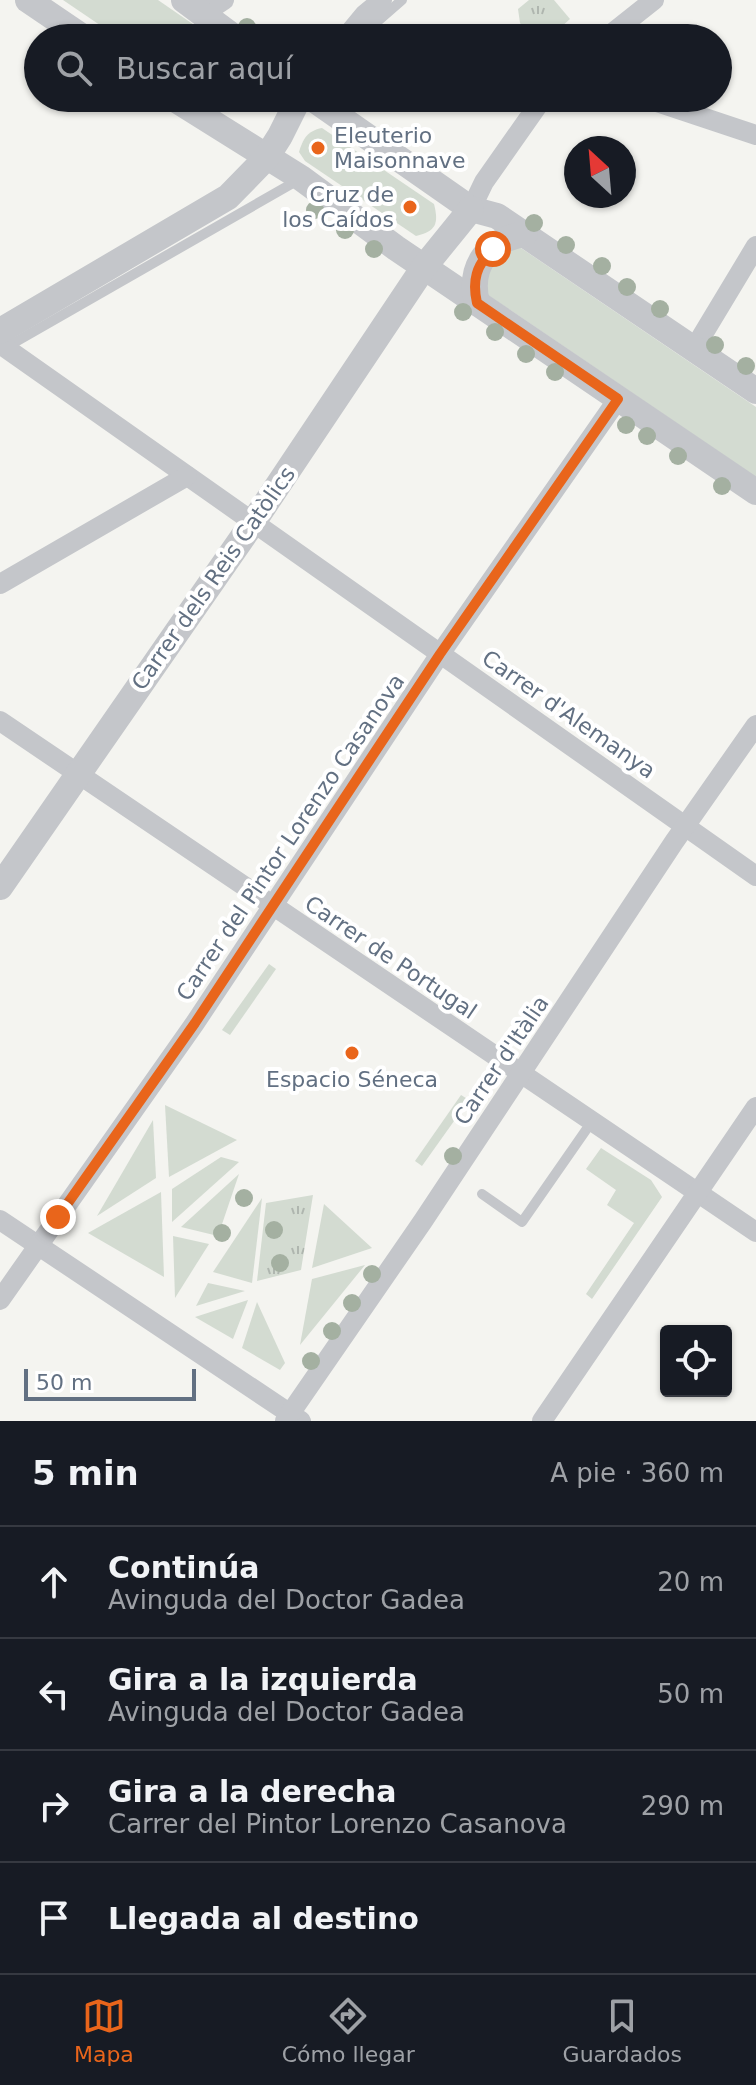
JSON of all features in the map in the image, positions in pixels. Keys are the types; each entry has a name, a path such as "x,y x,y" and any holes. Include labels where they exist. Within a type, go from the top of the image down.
{"street":[{"path":"28,0 63,24"},
{"path":"357,24 382,0"},
{"path":"624,24 654,0"},
{"path":"204,5 222,24"},
{"path":"195,112 301,178 424,267 756,492"},
{"path":"1,344 228,197 266,158 292,112"},
{"path":"332,112 471,209 497,216 756,391"},
{"path":"471,209 484,182 533,112"},
{"path":"687,112 756,135"},
{"name":"Carrer dels Reis Catòlics","path":"0,887 254,521 424,267 471,209"},
{"path":"477,303 475,273 483,257 501,241 525,234"},
{"path":"694,349 756,246"},
{"name":"Carrer d'Alemanya","path":"1,344 756,876"},
{"name":"Carrer del Pintor Lorenzo Casanova","path":"0,1300 195,1023 440,654 618,399"},
{"path":"0,584 187,476"},
{"name":"Carrer de Portugal","path":"0,721 756,1232"},
{"name":"Carrer d'Itàlia","path":"292,1419 756,725"},
{"path":"542,1421 756,1107"},
{"path":"0,1220 292,1419"}],"lane":[{"path":"374,24 402,0"},
{"path":"1,344 301,178"},
{"path":"482,1194 522,1222 586,1130"}],"green space":[{"path":"63,0 158,0 193,24 98,24"},
{"path":"529,0 554,0 570,19 564,24 521,24 518,9"},
{"path":"322,128 434,204 436,222 432,229 416,236 305,161 299,152 302,143 309,133"},
{"path":"518,246 756,407 756,477 485,293 484,268"},
{"path":"269,964 276,969 230,1035 222,1030"},
{"path":"461,1095 469,1100 422,1166 415,1161"},
{"path":"165,1105 237,1140 169,1177"},
{"path":"153,1120 156,1178 97,1216"},
{"path":"601,1148 651,1180 662,1197 592,1299 586,1294 634,1223 607,1205 616,1190 586,1169"},
{"path":"221,1157 239,1162 172,1222 172,1189"},
{"path":"239,1174 218,1236 181,1227"},
{"path":"161,1192 164,1277 88,1233"},
{"path":"313,1195 301,1270 257,1281 266,1203"},
{"path":"262,1198 252,1283 213,1272"},
{"path":"324,1204 372,1248 312,1268"},
{"path":"173,1236 209,1244 175,1298"},
{"path":"365,1265 300,1345 312,1279"},
{"path":"208,1283 245,1291 196,1306"},
{"path":"248,1300 233,1339 195,1317"},
{"path":"257,1302 285,1363 280,1370 242,1348"}],"place":[{"name":"Eleuterio Maisonnave","path":"318,148"},
{"name":"Cruz de los Caídos","path":"410,207"},
{"name":"Espacio Séneca","path":"352,1053"}],"route":[{"path":"58,1217 195,1023 440,654 618,399 477,303 475,273 483,257 493,249"}]}
